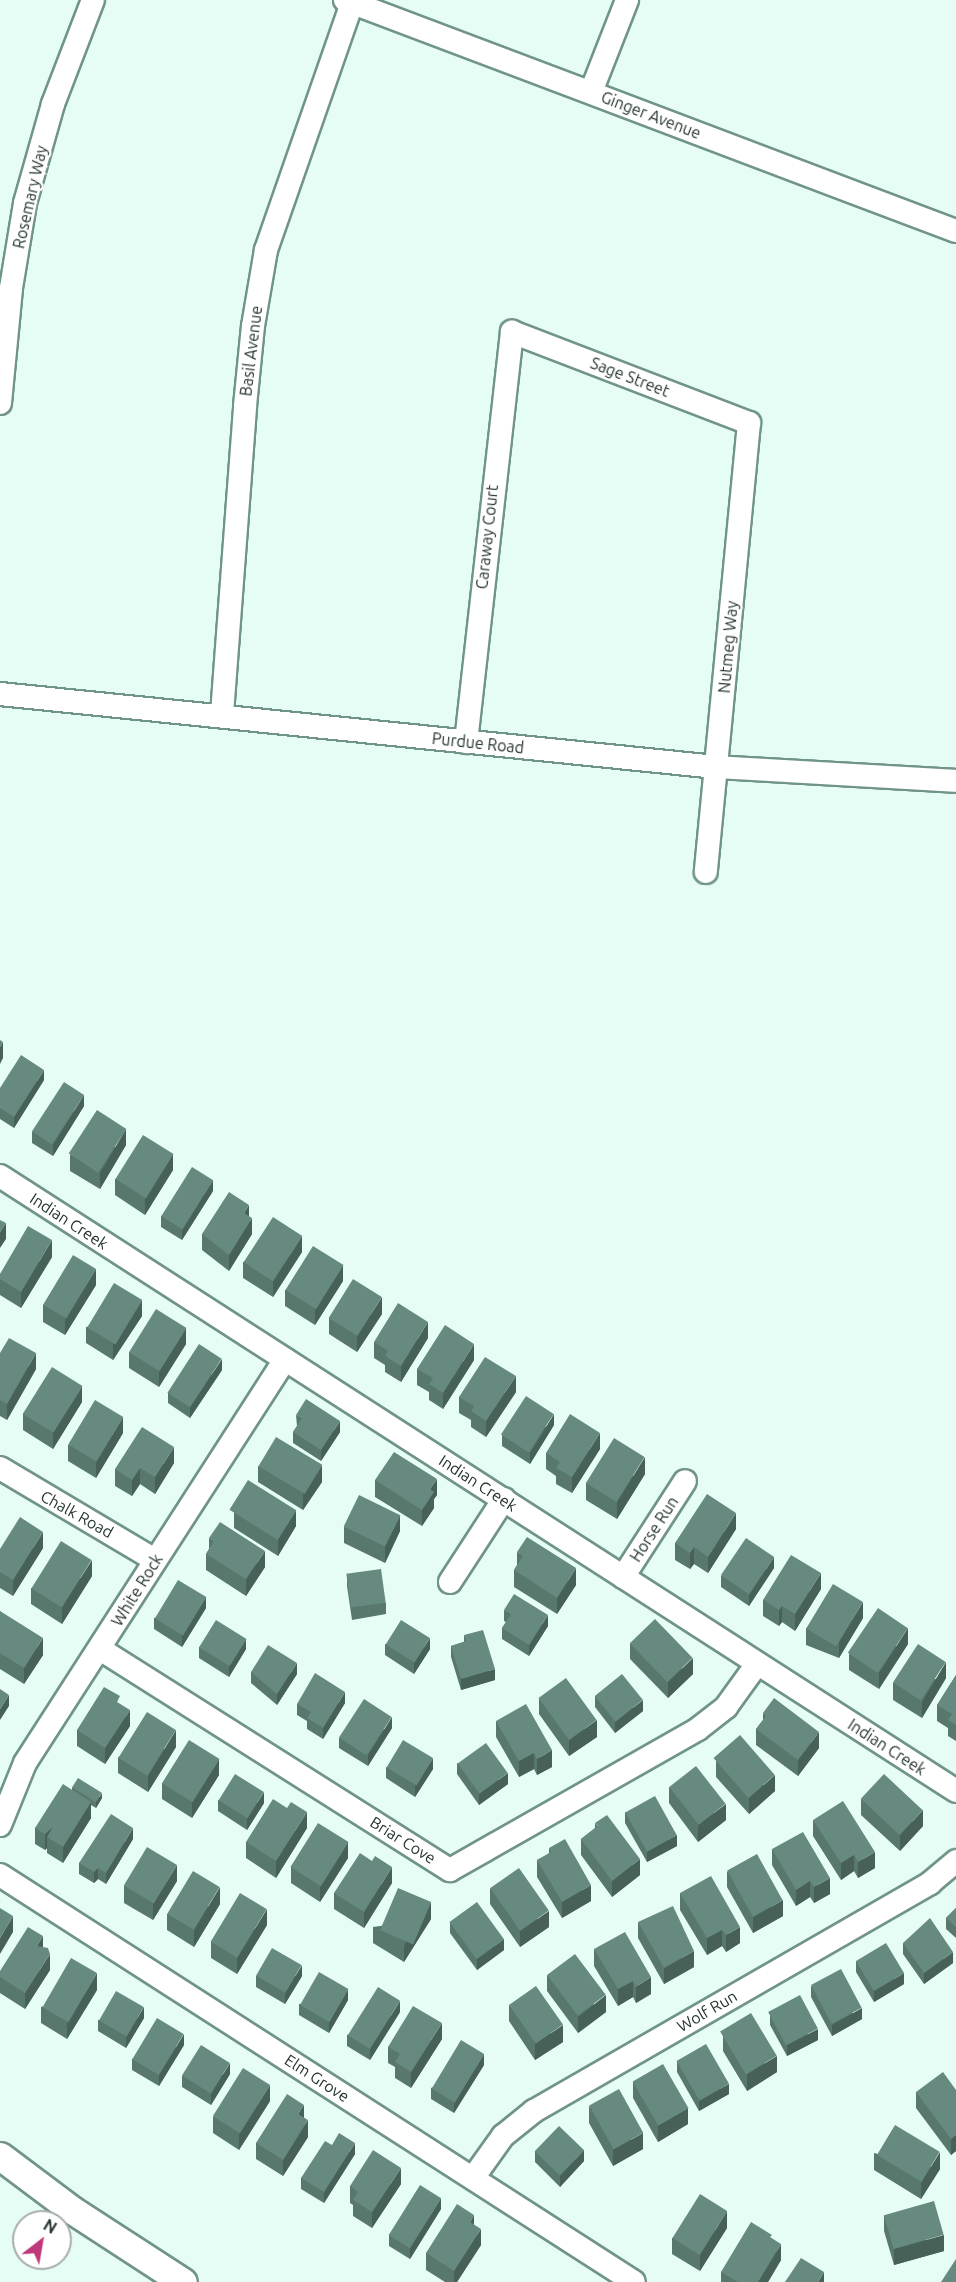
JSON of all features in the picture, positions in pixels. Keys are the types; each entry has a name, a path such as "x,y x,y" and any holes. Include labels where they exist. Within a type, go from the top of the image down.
{"street":[{"name":"Rosemary Way","path":"0,403 11,288 25,203 53,104 93,0"},
{"path":"591,92 627,0"},
{"name":"Ginger Avenue","path":"348,1 956,231"},
{"name":"Basil Avenue","path":"222,714 247,383 266,250 348,1"},
{"name":"Sage Street","path":"512,332 749,423"},
{"name":"Caraway Court","path":"466,742 512,332"},
{"name":"Nutmeg Way","path":"706,872 749,423"},
{"name":"Purdue Road","path":"0,694 222,714 466,742 716,767 956,781"},
{"name":"Indian Creek","path":"0,1176 956,1791"},
{"name":"White Rock","path":"0,1825 25,1763 285,1360"},
{"name":"Chalk Road","path":"0,1468 155,1560"},
{"name":"Horse Run","path":"623,1577 685,1481"},
{"path":"450,1582 504,1499"},
{"name":"Briar Cove","path":"100,1649 450,1870 698,1729 726,1707 756,1664"},
{"name":"Wolf Run","path":"472,2178 503,2136 534,2111 930,1882 956,1861"},
{"name":"Elm Grove","path":"0,1875 634,2282"},
{"path":"0,2156 156,2275 183,2282"}],"building":[{"path":"21,1055 44,1070 14,1117 0,1108 0,1088"},
{"path":"64,1082 84,1095 52,1145 32,1131"},
{"path":"97,1110 126,1129 98,1173 69,1154"},
{"path":"143,1135 174,1154 146,1198 115,1179"},
{"path":"192,1167 213,1180 182,1229 161,1216"},
{"path":"229,1192 249,1205 244,1213 252,1218 229,1255 202,1234"},
{"path":"273,1217 302,1236 273,1281 244,1262"},
{"path":"0,1220 6,1223 0,1232"},
{"path":"28,1226 52,1240 21,1292 0,1279 0,1274"},
{"path":"313,1246 344,1265 316,1309 285,1290"},
{"path":"73,1255 96,1269 66,1319 43,1305"},
{"path":"353,1279 382,1297 357,1336 329,1318"},
{"path":"114,1283 142,1300 116,1345 87,1328"},
{"path":"398,1303 428,1322 401,1366 385,1356 388,1351 374,1342"},
{"path":"156,1309 187,1328 160,1371 129,1352"},
{"path":"445,1325 474,1344 443,1393 429,1384 433,1378 417,1369"},
{"path":"9,1338 36,1353 7,1404 0,1400 0,1353"},
{"path":"199,1344 222,1359 190,1407 167,1393"},
{"path":"485,1357 516,1376 486,1421 471,1411 474,1406 459,1397"},
{"path":"52,1367 83,1386 53,1433 23,1414"},
{"path":"526,1396 554,1414 529,1453 501,1435"},
{"path":"306,1399 340,1421 321,1450 293,1432 302,1418 296,1415"},
{"path":"95,1400 123,1417 97,1462 68,1445"},
{"path":"570,1414 600,1433 572,1477 556,1468 560,1462 546,1453"},
{"path":"142,1427 174,1447 155,1477 140,1468 132,1480 115,1469"},
{"path":"276,1437 322,1465 305,1494 258,1466"},
{"path":"614,1438 645,1457 616,1502 586,1483"},
{"path":"394,1452 437,1479 430,1489 434,1492 422,1510 375,1480"},
{"path":"248,1480 296,1510 278,1540 229,1510"},
{"path":"707,1494 736,1513 708,1557 694,1547 690,1553 675,1543"},
{"path":"359,1495 400,1515 385,1547 344,1526"},
{"path":"20,1517 43,1532 13,1580 0,1572 0,1549"},
{"path":"220,1522 265,1551 246,1579 206,1554 214,1541 209,1538"},
{"path":"527,1537 576,1568 557,1598 514,1570 523,1556 517,1552"},
{"path":"746,1538 774,1557 749,1594 721,1575"},
{"path":"61,1541 92,1560 62,1608 31,1588"},
{"path":"791,1555 821,1573 795,1614 782,1606 779,1610 763,1600"},
{"path":"381,1569 386,1603 351,1608 346,1574"},
{"path":"178,1580 206,1597 183,1636 155,1619"},
{"path":"833,1584 863,1602 836,1647 806,1629"},
{"path":"514,1594 548,1615 529,1645 502,1628 511,1614 504,1610"},
{"path":"878,1608 908,1628 878,1673 848,1653"},
{"path":"0,1611 43,1638 24,1668 0,1653"},
{"path":"655,1619 693,1658 667,1682 630,1643"},
{"path":"216,1620 247,1639 230,1666 199,1647"},
{"path":"401,1620 430,1638 414,1663 386,1645"},
{"path":"483,1630 495,1669 461,1679 451,1646 466,1641 464,1635"},
{"path":"918,1644 946,1662 921,1701 893,1683"},
{"path":"268,1645 297,1663 277,1694 251,1672"},
{"path":"315,1673 345,1692 323,1728 307,1718 311,1712 297,1704"},
{"path":"622,1674 643,1700 616,1722 595,1696"},
{"path":"956,1675 956,1725 948,1720 952,1714 937,1705"},
{"path":"566,1678 597,1720 569,1740 538,1698"},
{"path":"104,1687 120,1696 117,1702 130,1710 105,1748 77,1730"},
{"path":"0,1689 9,1695 0,1709"},
{"path":"774,1698 819,1732 798,1760 756,1729 766,1716 763,1713"},
{"path":"364,1699 392,1717 367,1756 339,1738"},
{"path":"526,1704 552,1750 537,1759 534,1753 519,1761 496,1721"},
{"path":"147,1712 176,1730 147,1776 118,1758"},
{"path":"740,1735 775,1775 748,1798 714,1758"},
{"path":"189,1740 220,1759 193,1802 162,1783"},
{"path":"403,1740 433,1758 417,1785 387,1767"},
{"path":"486,1743 508,1773 479,1794 458,1764"},
{"path":"696,1766 726,1804 699,1825 669,1787"},
{"path":"235,1774 264,1792 247,1818 219,1800"},
{"path":"884,1774 923,1810 900,1835 861,1799"},
{"path":"78,1778 102,1793 96,1802 72,1787"},
{"path":"63,1784 91,1802 63,1847 47,1837 53,1827 45,1834 35,1828"},
{"path":"655,1796 677,1835 647,1852 625,1812"},
{"path":"273,1799 287,1808 291,1802 307,1812 276,1861 246,1842"},
{"path":"843,1801 875,1852 858,1862 854,1855 841,1863 813,1820"},
{"path":"111,1814 133,1828 106,1873 98,1868 94,1872 79,1863"},
{"path":"607,1815 640,1859 612,1881 581,1839 598,1826 595,1823"},
{"path":"318,1823 349,1842 321,1886 290,1867"},
{"path":"803,1832 830,1878 814,1887 810,1881 796,1890 772,1849"},
{"path":"565,1839 591,1885 562,1902 537,1860 551,1852 549,1848"},
{"path":"147,1847 177,1865 154,1904 124,1886"},
{"path":"360,1853 372,1861 375,1856 392,1867 364,1912 334,1893"},
{"path":"757,1854 783,1900 753,1917 727,1870"},
{"path":"519,1868 549,1911 520,1931 490,1888"},
{"path":"193,1871 220,1887 194,1930 167,1914"},
{"path":"711,1876 740,1927 726,1935 722,1930 707,1938 680,1893"},
{"path":"398,1888 431,1902 413,1944 380,1930"},
{"path":"240,1893 267,1909 237,1958 211,1942"},
{"path":"477,1902 504,1939 477,1959 449,1922"},
{"path":"673,1906 694,1951 664,1968 638,1922"},
{"path":"0,1908 13,1916 0,1938"},
{"path":"956,1908 956,1927 946,1918"},
{"path":"930,1918 953,1952 924,1973 903,1943"},
{"path":"28,1927 43,1936 37,1946 48,1948 50,1954 25,1993 0,1977 0,1971"},
{"path":"625,1932 651,1977 636,1987 633,1981 618,1989 594,1949"},
{"path":"886,1943 904,1973 874,1991 856,1961"},
{"path":"272,1948 301,1965 285,1993 256,1976"},
{"path":"575,1954 606,1995 578,2016 547,1975"},
{"path":"71,1958 97,1973 68,2022 42,2007"},
{"path":"841,1969 862,2008 832,2024 811,1985"},
{"path":"319,1972 348,1989 329,2022 300,2005"},
{"path":"536,1986 563,2025 536,2043 509,2005"},
{"path":"378,1987 400,2001 370,2049 348,2035"},
{"path":"116,1991 144,2007 127,2036 99,2020"},
{"path":"800,1995 818,2029 786,2045 768,2012"},
{"path":"413,2006 442,2023 411,2072 395,2062 400,2054 388,2047"},
{"path":"751,2013 777,2056 746,2074 720,2032"},
{"path":"157,2018 184,2034 159,2075 132,2059"},
{"path":"461,2040 484,2054 455,2103 432,2089"},
{"path":"706,2044 729,2084 700,2101 677,2061"},
{"path":"201,2045 230,2063 211,2094 182,2076"},
{"path":"663,2064 688,2108 658,2126 633,2082"},
{"path":"243,2068 270,2085 240,2133 213,2116"},
{"path":"943,2072 956,2090 956,2135 951,2139 916,2092"},
{"path":"619,2089 643,2133 614,2149 589,2105"},
{"path":"287,2094 304,2105 298,2114 308,2120 283,2160 256,2143"},
{"path":"895,2125 940,2152 922,2182 877,2155"},
{"path":"559,2126 584,2150 560,2175 535,2151"},
{"path":"339,2133 355,2143 324,2192 301,2178 325,2141 332,2145"},
{"path":"373,2150 401,2168 372,2212 353,2200 358,2192 350,2186"},
{"path":"420,2185 441,2198 410,2248 389,2235"},
{"path":"700,2194 727,2211 700,2255 672,2238"},
{"path":"934,2201 944,2235 894,2249 884,2215"},
{"path":"457,2204 474,2215 470,2222 481,2229 454,2271 426,2253"},
{"path":"751,2222 772,2235 770,2237 781,2244 758,2282 738,2282 721,2272"},
{"path":"801,2258 824,2272 818,2282 785,2282"},
{"path":"956,2259 956,2282 941,2282"}]}
